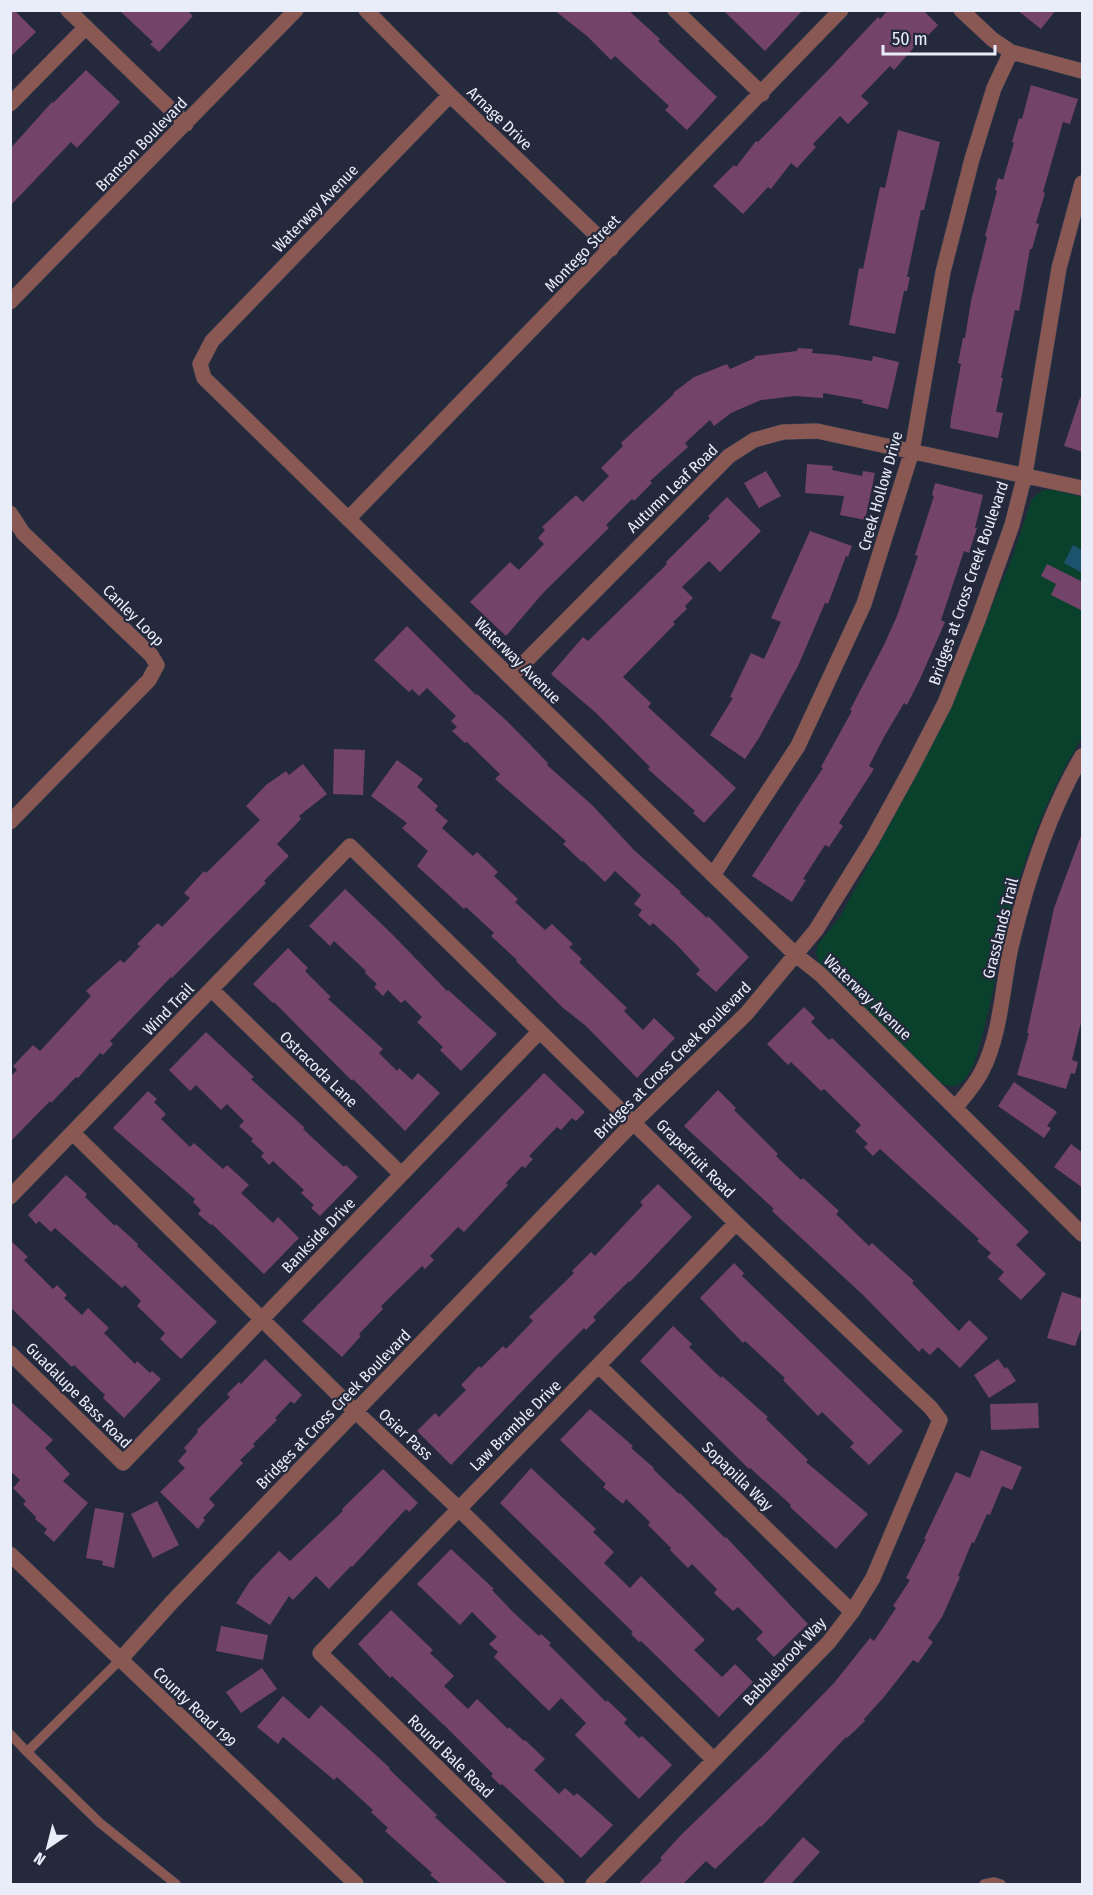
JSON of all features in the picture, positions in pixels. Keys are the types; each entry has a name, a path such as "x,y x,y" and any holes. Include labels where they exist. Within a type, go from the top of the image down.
{"street":[{"path":"68,10 186,124"},
{"name":"Branson Boulevard","path":"10,302 296,10"},
{"name":"Arnage Drive","path":"366,10 450,95 611,249"},
{"path":"675,10 762,94"},
{"name":"Montego Street","path":"348,519 841,10"},
{"path":"961,10 992,39 1011,52 1083,71"},
{"path":"10,104 86,27"},
{"name":"Creek Hollow Drive","path":"713,875 798,746 864,604 912,451 943,272 972,159 994,88 1011,52"},
{"name":"Waterway Avenue","path":"450,95 213,340 200,364 204,378 713,875 796,955 820,974 1083,1234"},
{"name":"Bridges at Cross Creek Boulevard","path":"120,1660 172,1602 634,1122 746,1014 816,930 872,840 945,703 1012,525 1025,474 1059,268 1083,183"},
{"name":"Autumn Leaf Road","path":"510,677 729,456 754,440 783,432 817,431 1083,488"},
{"name":"Canley Loop","path":"10,513 17,537 151,655 157,665 149,680 10,822"},
{"name":"Grasslands Trail","path":"955,1108 982,1071 992,1047 1011,948 1026,891 1057,809 1083,756"},
{"name":"Wind Trail","path":"10,1197 350,846"},
{"name":"Grapefruit Road","path":"350,846 736,1223 931,1408 940,1420"},
{"name":"Ostracoda Lane","path":"212,990 401,1174"},
{"name":"Bankside Drive","path":"123,1463 539,1032"},
{"name":"Osier Pass","path":"73,1133 714,1760"},
{"name":"Law Bramble Drive","path":"320,1653 736,1223"},
{"name":"Guadalupe Bass Road","path":"10,1353 123,1463"},
{"name":"Sopapilla Way","path":"599,1366 852,1612"},
{"name":"Babblebrook Way","path":"593,1884 829,1642 852,1612 873,1578 940,1420"},
{"name":"County Road 199","path":"10,1554 356,1884"},
{"name":"Round Bale Road","path":"320,1653 557,1884"}],"lane":[{"path":"27,1752 120,1660"},
{"path":"10,1734 100,1822 176,1884"},
{"path":"984,1884 994,1882 1000,1884"}],"green space":[{"path":"1044,490 1054,490 1082,497 1082,738 1058,780 1021,875 974,1064 961,1083 953,1086 941,1083 819,963 816,953 818,944 840,917 938,734 1012,558 1031,501"}],"water":[{"path":"1073,545 1082,550 1082,573 1064,563"}],"building":[{"path":"10,10 14,10 36,32 10,57"},
{"path":"119,10 187,10 193,16 159,52 150,44 153,42"},
{"path":"554,10 628,10 717,97 687,130 665,110 669,106 615,56 611,60 587,36"},
{"path":"723,10 803,10 765,51"},
{"path":"888,10 923,10 938,25 894,70 890,66 861,96 869,103 848,124 840,116 813,144 816,147 797,168 791,163 771,189 768,187 743,214 713,186 734,165 736,167 756,141 758,142 878,17 880,19"},
{"path":"1017,10 1056,10 1041,29"},
{"path":"86,70 120,102 77,148 71,142 10,206 10,149 52,102"},
{"path":"1031,85 1078,99 1070,124 1063,122 1043,192 1045,193 1036,223 1039,224 1032,249 1030,249 1019,311 1015,310 996,412 1003,413 998,438 950,428 961,364 958,363 997,191 995,190 998,178 1003,180 1019,118 1022,119"},
{"path":"898,130 940,142 924,210 921,210 907,277 910,277 907,291 904,291 895,334 849,325 859,268 863,269 880,187 885,188"},
{"path":"798,348 813,349 812,353 872,361 873,356 899,362 888,409 862,403 863,400 823,393 823,398 795,396 761,400 731,413 714,426 710,420 685,443 688,447 650,481 652,483 634,501 632,499 606,525 609,528 543,593 506,636 470,602 510,562 519,570 544,544 538,538 545,530 542,527 576,495 583,502 609,476 601,468 623,446 621,443 673,393 694,377 727,364 730,369 755,356 797,351"},
{"path":"1080,398 1083,398 1083,452 1064,446"},
{"path":"807,464 833,466 832,470 862,476 863,471 875,473 865,520 840,515 844,496 805,493"},
{"path":"766,471 781,496 759,508 744,483"},
{"path":"935,483 983,495 975,528 977,528 969,553 964,551 941,620 945,622 907,705 904,703 884,737 869,766 874,769 839,823 843,826 829,847 825,845 803,879 806,880 792,902 752,876 823,768 821,767 852,711 850,710 884,645 918,556 915,555 934,496 932,495"},
{"path":"727,497 761,531 720,572 709,561 682,587 693,598 685,606 687,609 623,677 651,703 648,707 736,788 704,823 693,813 695,811 648,769 650,767 596,713 551,674 583,637 588,641 667,564 666,562 710,518 708,516"},
{"path":"810,531 852,546 828,604 825,603 798,666 745,759 710,735 733,698 730,697 751,653 764,659 781,622 771,618"},
{"path":"1047,564 1083,582 1083,611 1051,595 1056,584 1041,576"},
{"path":"407,626 476,695 508,722 548,763 547,765 592,805 634,850 707,918 708,916 749,957 716,992 696,974 700,970 678,946 653,923 650,926 638,915 642,910 634,904 641,895 615,871 605,882 582,862 563,844 566,841 495,779 500,774 467,742 465,743 452,731 457,727 451,721 456,716 427,688 419,696 412,689 409,692 374,660"},
{"path":"334,749 365,750 363,795 333,794"},
{"path":"397,760 423,779 417,787 438,806 435,810 448,821 442,828 473,856 477,852 498,872 494,876 518,899 515,902 545,930 552,924 573,944 569,947 582,959 579,962 627,1008 624,1011 643,1030 654,1018 675,1038 637,1078 491,936 494,933 417,866 428,851 402,828 407,823 371,796"},
{"path":"303,764 327,794 299,816 301,819 277,844 289,856 264,881 266,883 110,1041 113,1044 103,1055 100,1053 78,1078 76,1077 51,1103 50,1101 10,1142 10,1077 17,1070 13,1066 33,1045 40,1051 91,996 86,991 120,960 124,963 140,946 137,944 158,923 162,927 190,898 184,893 204,871 206,873 260,820 246,806 266,785 286,771 289,775"},
{"path":"1082,833 1083,1014 1072,1060 1078,1062 1075,1074 1071,1073 1066,1089 1017,1075 1029,1033 1027,1033 1054,908"},
{"path":"345,889 447,991 497,1034 461,1071 440,1050 443,1047 417,1022 422,1017 405,1000 401,1003 388,990 383,996 374,987 377,984 365,973 366,971 334,941 330,946 309,926"},
{"path":"288,948 308,968 305,971 331,997 328,999 383,1049 379,1053 397,1071 399,1068 412,1080 418,1073 440,1093 405,1131 253,984"},
{"path":"804,1007 815,1018 811,1022 829,1040 832,1038 1029,1232 1016,1245 1046,1274 1021,1300 998,1279 1004,1272 987,1257 991,1253 977,1241 979,1239 880,1149 873,1156 864,1147 868,1144 855,1131 861,1125 824,1089 821,1091 791,1062 788,1065 767,1044"},
{"path":"206,1032 254,1077 251,1079 305,1128 303,1129 358,1177 320,1216 311,1208 314,1205 301,1193 304,1190 273,1161 269,1165 261,1156 264,1153 239,1126 244,1121 227,1104 221,1110 196,1085 190,1091 169,1070"},
{"path":"544,1073 585,1112 576,1121 572,1118 561,1130 557,1127 529,1156 533,1159 525,1168 522,1166 506,1183 508,1185 464,1232 458,1227 430,1256 434,1260 425,1269 422,1266 381,1306 383,1309 359,1334 361,1336 342,1357 302,1321"},
{"path":"1014,1082 1057,1112 1047,1126 1051,1128 1044,1138 998,1106"},
{"path":"718,1090 736,1108 734,1110 778,1154 776,1156 839,1211 836,1214 869,1246 872,1243 914,1281 912,1283 959,1331 969,1320 988,1338 960,1368 938,1347 930,1355 922,1348 919,1352 863,1295 772,1211 774,1209 684,1126"},
{"path":"148,1091 157,1099 154,1102 166,1114 161,1119 190,1147 194,1143 223,1169 227,1165 249,1185 241,1193 273,1223 278,1217 299,1238 264,1274 212,1224 198,1214 201,1210 193,1202 195,1199 113,1128"},
{"path":"1071,1144 1083,1153 1083,1188 1054,1167"},
{"path":"66,1175 87,1194 85,1197 138,1244 137,1246 217,1322 181,1359 160,1339 165,1333 137,1306 141,1301 125,1285 122,1288 55,1228 51,1232 39,1221 36,1224 28,1215"},
{"path":"658,1184 692,1217 593,1317 596,1320 586,1330 584,1328 556,1356 451,1465 417,1431 435,1413 439,1417 466,1390 461,1385 503,1346 506,1349 533,1321 529,1317 574,1273 572,1271 591,1252 595,1256 643,1205 640,1202"},
{"path":"10,1240 28,1257 24,1260 53,1289 57,1285 67,1295 64,1298 82,1315 88,1308 109,1328 104,1333 135,1364 137,1361 161,1379 124,1418 103,1398 105,1395 74,1365 72,1367 10,1307"},
{"path":"734,1263 744,1273 742,1276 903,1431 869,1465 850,1447 854,1443 822,1412 818,1416 783,1380 785,1378 745,1341 743,1343 700,1298"},
{"path":"1062,1292 1083,1299 1083,1324 1075,1346 1047,1338"},
{"path":"673,1326 692,1344 689,1347 721,1378 722,1376 768,1417 766,1419 808,1460 806,1462 868,1514 836,1549 790,1507 791,1505 749,1469 640,1361"},
{"path":"265,1359 302,1395 294,1404 291,1401 275,1418 277,1420 240,1460 243,1463 209,1499 215,1505 203,1518 205,1520 198,1529 160,1492 185,1468 178,1461 187,1451 184,1448 198,1432 197,1430 230,1397 227,1394 239,1382 241,1384"},
{"path":"998,1359 1005,1369 1007,1367 1016,1381 989,1398 974,1375"},
{"path":"10,1401 53,1440 45,1448 70,1474 63,1481 88,1503 54,1542 44,1533 47,1529 35,1519 36,1517 23,1504 26,1501 13,1488 20,1480 10,1471"},
{"path":"1038,1403 1039,1428 991,1430 990,1404"},
{"path":"590,1409 633,1446 631,1448 726,1537 808,1624 774,1657 756,1639 763,1632 738,1607 733,1611 714,1593 717,1589 692,1564 688,1568 670,1550 671,1548 648,1525 650,1522 626,1499 623,1504 603,1487 606,1484 560,1440"},
{"path":"981,1450 1022,1467 1012,1490 1002,1486 990,1515 987,1514 974,1543 972,1542 958,1576 960,1577 942,1617 928,1638 933,1642 918,1663 913,1660 864,1719 865,1721 846,1737 761,1827 715,1869 706,1861 683,1884 638,1884 662,1860 660,1858 681,1835 834,1683 870,1638 874,1641 896,1608 893,1606 910,1580 906,1578 956,1472 970,1478"},
{"path":"531,1468 596,1529 593,1532 614,1552 604,1563 630,1588 641,1576 705,1640 694,1650 722,1677 735,1664 753,1682 719,1717 641,1641 639,1642 631,1634 633,1632 500,1503"},
{"path":"383,1469 418,1503 409,1512 406,1509 329,1589 316,1576 293,1600 289,1596 270,1625 236,1603 250,1581 279,1551 290,1561"},
{"path":"157,1501 179,1545 153,1558 131,1514"},
{"path":"95,1508 124,1513 114,1568 102,1565 103,1561 86,1558"},
{"path":"451,1549 494,1589 492,1590 513,1612 539,1636 541,1634 551,1643 549,1645 606,1702 607,1700 627,1719 624,1723 639,1738 642,1736 672,1765 639,1799 575,1735 586,1723 561,1698 549,1711 494,1657 498,1652 489,1644 497,1637 472,1612 460,1625 417,1584"},
{"path":"391,1610 433,1650 430,1653 454,1676 444,1686 468,1709 477,1699 508,1729 509,1727 545,1759 534,1770 559,1794 565,1788 574,1796 577,1793 613,1825 581,1858 502,1784 500,1785 491,1776 493,1774 448,1729 392,1676 390,1678 358,1644"},
{"path":"221,1626 268,1635 263,1660 216,1651"},
{"path":"262,1668 277,1689 241,1713 226,1692"},
{"path":"283,1696 309,1719 321,1705 390,1768 437,1815 435,1817 508,1884 441,1884 430,1875 432,1873 385,1831 388,1828 371,1812 373,1810 337,1777 334,1780 283,1737 278,1744 257,1727"},
{"path":"803,1837 820,1852 791,1884 762,1884"}]}
